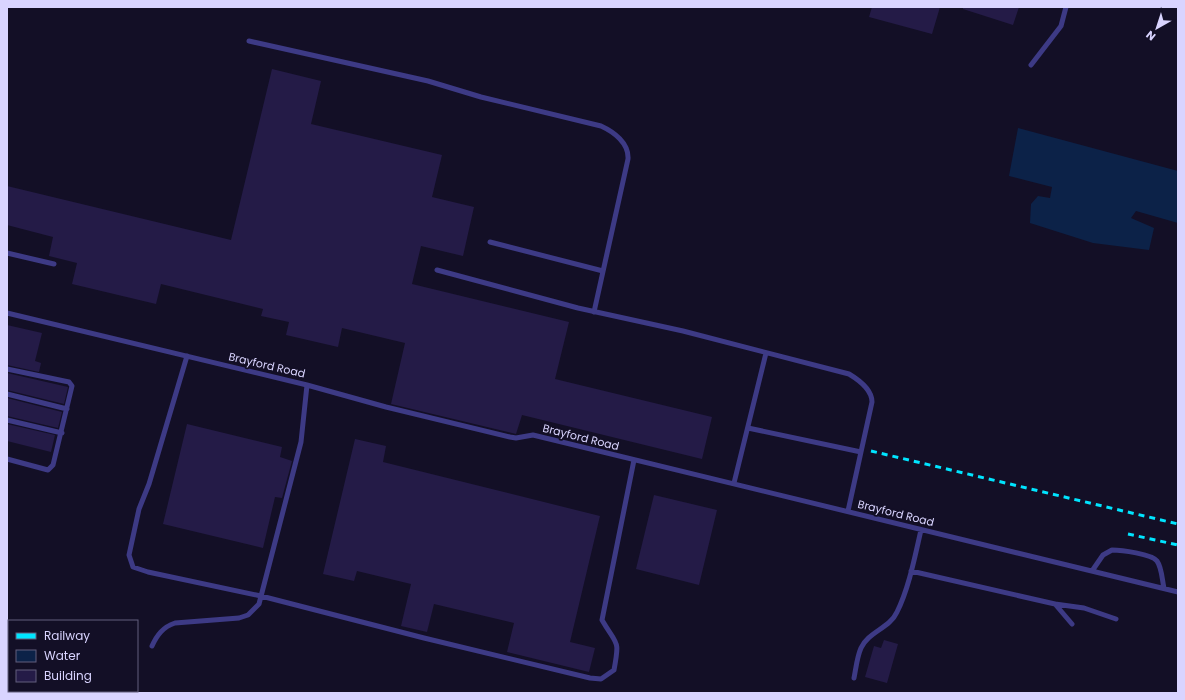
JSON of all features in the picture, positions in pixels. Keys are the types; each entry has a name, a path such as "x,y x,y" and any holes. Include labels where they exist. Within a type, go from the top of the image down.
{"lane":[{"path":"1031,65 1061,26 1066,7"},
{"path":"249,41 428,81 481,97 601,126 619,138 629,152 594,312"},
{"path":"490,242 603,271"},
{"path":"7,253 54,264"},
{"path":"437,270 594,312 684,331 766,354 849,374 862,383 872,396 872,402 848,511"},
{"name":"Brayford Road","path":"7,313 307,384 386,407 510,437 516,438 533,435 1178,592"},
{"path":"734,483 766,354"},
{"path":"187,356 149,484 139,509 129,560 133,567 148,572 261,596 424,638 590,678 601,679 614,670 618,649 617,642 602,620 634,460"},
{"path":"7,369 69,382 72,386 56,460 48,470 7,459"},
{"path":"152,646 160,633 168,626 175,623 239,618 248,615 256,608 261,596 300,442 307,384"},
{"path":"7,394 67,409"},
{"path":"7,420 62,433"},
{"path":"748,428 861,452"},
{"path":"854,678 861,648 870,636 886,625 897,612 911,571 921,530"},
{"path":"1092,571 1103,555 1112,550 1149,556 1156,559 1160,565 1164,588"},
{"path":"911,571 1055,604 1084,608 1116,619"},
{"path":"1055,604 1072,624"}],"water":[{"path":"1018,128 1178,171 1178,223 1136,211 1131,218 1154,228 1149,250 1093,243 1030,223 1031,204 1038,196 1050,198 1052,187 1009,176"}],"building":[{"path":"872,7 940,7 932,34 869,17"},
{"path":"963,7 1019,7 1013,25 963,9"},
{"path":"272,69 321,81 311,124 442,155 432,197 474,207 463,256 421,246 412,284 569,322 555,379 712,417 702,459 522,415 516,434 391,404 405,343 342,328 338,347 286,335 289,322 261,316 263,309 161,284 156,304 72,284 77,263 49,256 53,237 7,225 7,186 231,240"},
{"path":"7,325 42,333 35,361 41,363 39,372 7,365"},
{"path":"7,373 68,387 64,404 7,390"},
{"path":"7,398 62,412 58,428 7,416"},
{"path":"7,424 55,435 51,452 7,441"},
{"path":"187,424 282,447 280,457 292,461 282,498 275,497 263,548 163,524"},
{"path":"355,439 386,446 383,462 600,516 570,642 595,648 589,672 507,652 514,623 434,604 427,632 401,626 411,584 357,571 354,581 323,574"},
{"path":"654,495 717,510 699,585 636,569"},
{"path":"884,640 898,644 887,683 865,677 874,646 881,648"}],"railway":[{"path":"871,451 1178,524"},
{"path":"1128,534 1178,545"}]}
